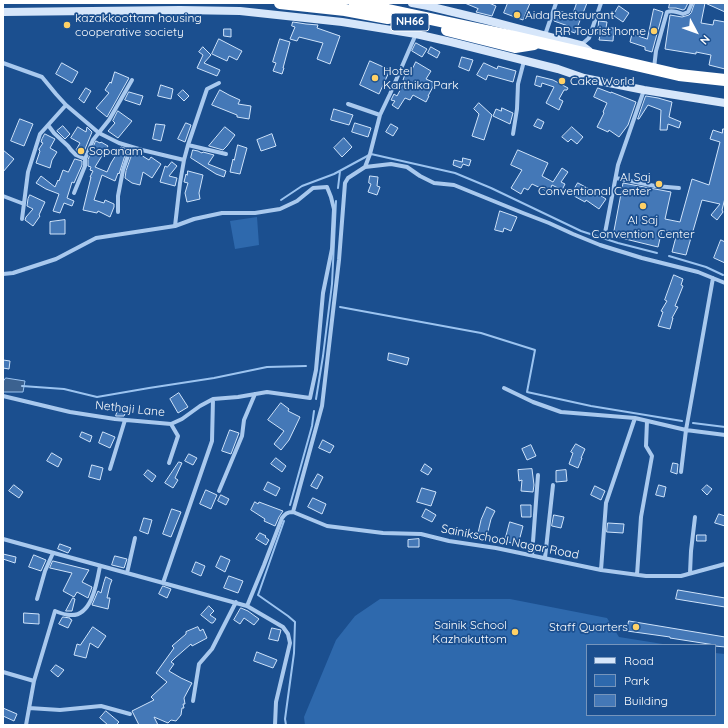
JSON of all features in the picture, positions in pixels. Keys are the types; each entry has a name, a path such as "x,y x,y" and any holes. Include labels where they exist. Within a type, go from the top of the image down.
{"highway":[{"name":"NH66","path":"280,3 345,10 421,24 515,48 542,39"},
{"name":"NH66","path":"354,3 515,37 542,39 591,55 679,76 725,80"}],"street":[{"path":"412,3 428,4 542,39 581,45 589,51 591,55"},
{"path":"542,39 556,3"},
{"path":"581,45 589,38 601,3"},
{"path":"653,70 656,51 667,12 670,11 683,14 688,12 692,3"},
{"path":"3,12 180,10 240,11 342,22 416,34 451,42 558,69 584,78 644,90 725,103"},
{"path":"247,606 282,518 285,514 293,512 322,406 339,260 345,183 348,178 364,166 370,154 380,115 416,34"},
{"path":"513,134 517,110 518,84 524,61"},
{"path":"3,63 42,77 66,105 99,133 131,147 184,160"},
{"path":"74,193 85,166 85,159 93,140 109,120 132,80"},
{"path":"3,274 12,273 56,259 96,238 175,226 180,184 188,145 207,89 219,83"},
{"path":"605,233 621,155 644,90"},
{"path":"348,104 380,115"},
{"path":"22,219 28,172 40,134 66,105"},
{"path":"48,126 76,155 85,159"},
{"path":"188,145 226,154"},
{"path":"118,212 118,196 123,170 131,147"},
{"path":"364,166 391,164 407,167 434,183 454,185 600,245 642,258 698,272 725,283"},
{"path":"616,178 655,186 679,188"},
{"name":"Nethaji Lane","path":"3,396 70,412 125,420 171,424 182,419 213,399 238,397 267,392 310,398 316,370 323,293 332,249 334,208 327,187 312,188 297,201 280,209 255,213 222,213 175,226"},
{"path":"3,196 24,204"},
{"path":"680,472 713,278"},
{"path":"504,388 534,402 561,412 636,418 686,430 725,435"},
{"path":"219,491 242,436 244,420 255,394"},
{"path":"163,583 212,441 213,399"},
{"path":"602,570 606,503 636,418"},
{"path":"110,469 125,420"},
{"path":"637,575 641,517 652,456 646,446 647,421"},
{"path":"169,463 178,436 171,424"},
{"path":"532,555 538,475"},
{"path":"545,558 553,486"},
{"name":"Sainikschool Nagar Road","path":"293,512 327,526 383,533 421,534 448,541 496,548 602,570 637,575 681,576 725,564"},
{"path":"690,573 695,517"},
{"path":"127,573 135,538"},
{"path":"3,539 236,602 247,606 283,627 288,634 290,643 276,702 276,725"},
{"path":"37,599 45,571 53,553"},
{"path":"26,725 34,681 55,611 71,615 77,614 86,609 90,604 97,584 100,566"},
{"path":"193,701 199,664 212,649 236,602"},
{"path":"3,672 34,681"},
{"path":"29,708 60,710 101,706 130,714"}],"green space":[{"path":"257,217 259,245 235,249 230,221"},
{"path":"380,599 510,599 607,618 619,637 663,644 586,644 586,716 716,716 716,653 725,654 725,725 305,725 304,717 336,640 355,616"}],"shaded area":[{"path":"6,378 25,381 23,392 3,392 3,382"}],"building":[{"path":"465,3 489,3 496,6 492,16 476,12 478,9"},
{"path":"508,3 530,3 523,20 504,13"},
{"path":"577,3 587,3 575,33 566,30 568,26 554,21 557,10 572,15"},
{"path":"670,3 688,3 683,10 669,8"},
{"path":"695,3 705,3 701,23 713,25 714,20 725,22 725,69 709,65 711,55 665,49 670,15 682,17 689,15"},
{"path":"705,3 725,3 725,12"},
{"path":"619,6 629,13 623,22 614,16"},
{"name":"RR Tourist home","path":"654,9 663,12 652,52 645,50 645,47 630,42 632,34 647,39"},
{"path":"599,21 607,22 606,28 614,28 613,41 599,40"},
{"path":"293,22 318,25 317,28 340,36 330,64 317,59 323,43 299,37 297,41 290,39 295,27 292,26"},
{"path":"224,29 231,29 231,37 224,36"},
{"path":"219,39 242,51 237,60 229,56 227,61 212,54"},
{"path":"280,39 290,42 282,74 273,71 276,63 273,62"},
{"path":"416,43 427,49 422,57 412,51"},
{"path":"203,47 211,55 204,63 220,70 217,76 197,68 203,55 199,52"},
{"path":"431,47 440,52 437,58 428,53"},
{"path":"462,57 473,60 469,71 459,67"},
{"name":"Hotel Karthika Park","path":"370,61 390,70 379,94 360,85"},
{"path":"416,62 431,71 426,79 435,83 426,102 413,95 410,100 405,98 398,109 392,105 395,101 391,100 394,94 397,96 405,81 403,80 407,69 411,71"},
{"path":"62,63 78,72 72,83 56,74"},
{"path":"484,63 497,69 498,66 516,71 513,82 488,75 486,80 477,75"},
{"path":"115,72 129,78 107,117 96,108 109,93 105,90 110,82 111,83"},
{"path":"537,76 553,80 568,88 567,90 564,90 559,99 563,101 559,110 546,103 554,87 542,83 541,87 535,85"},
{"path":"161,85 173,89 171,99 158,96"},
{"path":"86,88 91,91 84,103 79,99"},
{"path":"598,88 636,102 628,125 619,137 609,130 608,132 597,127 607,103 594,97"},
{"path":"183,90 189,96 184,101 178,95"},
{"path":"220,90 240,100 238,104 251,106 249,119 237,117 237,115 212,105"},
{"path":"129,92 143,96 140,105 125,100"},
{"path":"646,96 672,102 669,117 681,122 679,128 668,124 667,130 660,130 661,110 648,105 638,119"},
{"path":"479,103 492,115 484,140 472,136 479,114 474,109"},
{"path":"502,108 513,113 510,124 493,116 496,109 501,111"},
{"path":"334,109 353,115 349,125 331,120"},
{"path":"118,111 132,121 118,138 108,131 115,123 113,121"},
{"path":"20,119 33,124 24,146 11,141"},
{"path":"538,119 544,122 541,129 534,126"},
{"path":"186,123 191,125 185,142 178,139"},
{"path":"355,123 371,128 368,137 352,132"},
{"path":"156,124 165,125 161,141 153,139"},
{"path":"391,124 398,128 393,136 386,132"},
{"path":"63,126 70,134 65,139 57,131"},
{"path":"78,127 86,132 87,127 92,132 83,154 76,150 80,143 71,138"},
{"path":"225,127 235,135 227,146 223,150 209,146"},
{"path":"572,127 583,137 577,144 571,139 568,142 562,137"},
{"path":"723,129 725,129 725,198 722,210 723,212 717,220 711,215 720,204 702,200 686,255 672,252 677,233 662,230 658,247 613,236 623,183 671,192 665,219 680,222 692,179 709,185 720,142 710,139 713,130 722,133"},
{"path":"45,134 55,139 50,148 57,152 52,160 50,168 36,163 40,151 39,149 43,143 41,142"},
{"path":"272,134 276,146 261,151 257,140"},
{"path":"344,138 352,147 342,157 334,148"},
{"path":"96,141 108,146 95,167 107,172 121,147 127,149 119,174 118,173 115,181 102,175 94,200 104,203 105,200 114,204 110,217 98,211 97,213 83,210 90,177 93,171 90,170 91,167 88,166 88,160"},
{"path":"238,145 247,148 240,174 230,172"},
{"path":"3,150 14,159 3,172"},
{"path":"193,150 214,155 208,164 226,171 224,177 216,174 191,158"},
{"path":"518,150 548,163 542,176 553,182 562,168 568,172 561,182 565,184 562,190 552,185 549,192 532,184 528,190 524,188 521,194 511,188 522,170 511,165"},
{"path":"133,152 136,152 149,160 151,157 161,164 152,178 143,172 140,185 132,183 125,178"},
{"path":"463,158 471,160 469,166 463,164 461,168 453,165 454,160 462,162"},
{"path":"75,159 82,161 82,165 74,183 72,182 67,198 74,201 72,206 64,203 60,213 53,211 59,194 36,183 41,176 55,187 63,170 68,172"},
{"path":"172,162 177,166 169,176 177,178 175,186 160,182 165,166 167,167"},
{"path":"188,171 203,175 199,193 200,199 187,202 185,193 188,183 184,182"},
{"path":"370,176 378,177 377,186 380,187 377,195 368,192 371,184 369,183"},
{"path":"578,183 606,199 599,209 586,200 585,202 574,196 577,189 575,188"},
{"path":"30,195 45,202 39,215 40,216 33,226 25,220 33,209 27,206"},
{"path":"500,211 517,217 511,231 504,228 503,232 495,230"},
{"path":"65,220 65,234 50,234 50,222"},
{"path":"721,240 725,242 725,263 714,258"},
{"path":"674,275 683,279 681,285 683,286 675,306 678,307 672,318 670,329 658,326 663,312 661,311 667,301 665,300"},
{"path":"389,353 409,358 407,365 388,360"},
{"path":"3,360 10,361 9,369 3,368"},
{"path":"179,393 188,407 178,413 170,399"},
{"path":"281,403 289,409 288,411 300,417 289,440 281,450 274,444 284,431 268,420"},
{"path":"119,407 127,409 124,416 116,416"},
{"path":"230,430 239,433 231,454 222,451"},
{"path":"82,432 92,436 90,442 80,437"},
{"path":"103,432 115,437 110,448 99,443"},
{"path":"323,440 334,446 330,453 319,448"},
{"path":"576,444 585,449 578,468 569,464 573,453 571,452"},
{"path":"531,445 536,456 527,460 522,449"},
{"path":"52,453 62,459 58,467 47,461"},
{"path":"189,454 197,458 193,465 185,461"},
{"path":"276,458 286,466 282,472 271,464"},
{"path":"179,462 182,463 175,478 178,480 173,488 165,483"},
{"path":"673,463 678,464 677,474 671,472"},
{"path":"425,464 432,469 428,475 421,471"},
{"path":"92,465 103,468 100,480 89,477"},
{"path":"532,469 534,485 533,492 521,491 522,480 519,481 518,470"},
{"path":"148,470 156,476 152,482 144,475"},
{"path":"566,470 567,481 556,482 556,471"},
{"path":"318,474 323,477 317,489 311,486"},
{"path":"268,482 280,488 276,496 264,490"},
{"path":"14,485 23,492 19,498 9,491"},
{"path":"659,485 666,487 664,497 656,495"},
{"path":"707,485 712,489 707,495 702,490"},
{"path":"595,486 605,491 601,500 591,495"},
{"path":"422,488 436,492 431,506 417,502"},
{"path":"206,490 217,495 211,509 200,504"},
{"path":"221,495 229,499 226,505 218,501"},
{"path":"313,498 326,504 322,514 308,507"},
{"path":"255,502 258,504 259,502 283,511 275,526 264,521 265,519 251,510"},
{"path":"521,505 531,505 531,517 522,517"},
{"path":"487,507 495,511 491,519 487,535 478,533 481,520"},
{"path":"172,509 181,512 171,537 163,534"},
{"path":"426,509 436,515 432,522 422,517"},
{"path":"719,514 725,516 725,526 715,523"},
{"path":"554,515 564,517 561,528 552,526"},
{"path":"144,518 152,520 148,534 140,531"},
{"path":"510,522 523,526 518,545 505,541"},
{"path":"608,523 624,524 623,533 607,532"},
{"path":"260,533 266,536 265,537 269,540 266,545 256,539"},
{"path":"697,535 706,535 706,541 697,541"},
{"path":"419,539 419,547 408,547 408,540"},
{"path":"60,544 71,548 68,553 58,549"},
{"path":"3,554 16,557 15,563 3,559"},
{"path":"34,555 46,560 41,571 29,567"},
{"path":"115,556 127,559 124,568 112,565"},
{"path":"221,556 230,560 225,572 216,567"},
{"path":"53,561 89,570 82,582 92,587 88,598 77,592 74,597 63,591 72,573 50,568"},
{"path":"196,562 205,566 201,576 192,572"},
{"path":"229,576 243,581 238,593 224,588"},
{"path":"106,577 112,580 107,598 110,598 108,609 92,605 98,591 101,593"},
{"path":"163,586 171,589 167,598 159,594"},
{"path":"678,590 725,598 725,607 676,599"},
{"path":"73,598 75,599 72,611 66,611"},
{"path":"209,606 214,611 210,615 216,619 213,623 201,615"},
{"path":"241,608 259,619 254,625 244,618 240,624 234,620"},
{"path":"24,613 39,614 39,624 24,623"},
{"path":"63,617 70,618 72,620 68,628 59,624"},
{"path":"629,621 725,637 725,647 716,646 716,644 627,631"},
{"path":"93,627 106,636 98,648 90,643 86,658 74,655 77,644 80,645"},
{"path":"198,627 200,631 203,629 207,638 192,646 191,644 171,662 174,664 169,671 192,683 184,698 185,704 183,704 184,708 182,708 181,715 176,721 171,720 168,723 154,717 158,725 139,725 132,711 154,700 151,697 167,682 156,673 174,648 172,646 186,634 186,632"},
{"path":"272,628 281,630 278,641 269,639"},
{"path":"257,652 277,660 273,668 254,661"},
{"path":"56,665 64,670 58,677 51,671"},
{"path":"3,708 17,714 14,721 3,716"},
{"path":"106,711 119,722 116,725 108,725 100,718"}],"waterway":[{"path":"281,200 302,186 334,174 371,154 455,173 491,188 581,231 618,243 657,253"},
{"path":"338,188 340,171"},
{"path":"316,399 332,284 336,201"},
{"path":"669,256 706,267 723,275"},
{"path":"340,307 481,333 535,350 527,392 591,406 682,421"},
{"path":"22,386 64,389 97,397 214,378 267,367 306,366"},
{"path":"290,505 312,426 314,411"},
{"path":"693,423 725,427"},
{"path":"284,521 258,595 295,622 294,653 285,719 286,725"}],"place":[{"name":"Aida Restaurant","path":"517,15"},
{"name":"kazakkoottam housing cooperative society","path":"67,25"},
{"name":"RR Tourist home","path":"654,31"},
{"name":"Hotel Karthika Park","path":"375,78"},
{"name":"Cake World","path":"562,81"},
{"name":"Sopanam","path":"81,151"},
{"name":"Al Saj Conventional Center","path":"659,184"},
{"name":"Al Saj Convention Center","path":"643,206"},
{"name":"Staff Quarters","path":"636,627"},
{"name":"Sainik School Kazhakuttom","path":"515,632"}]}
